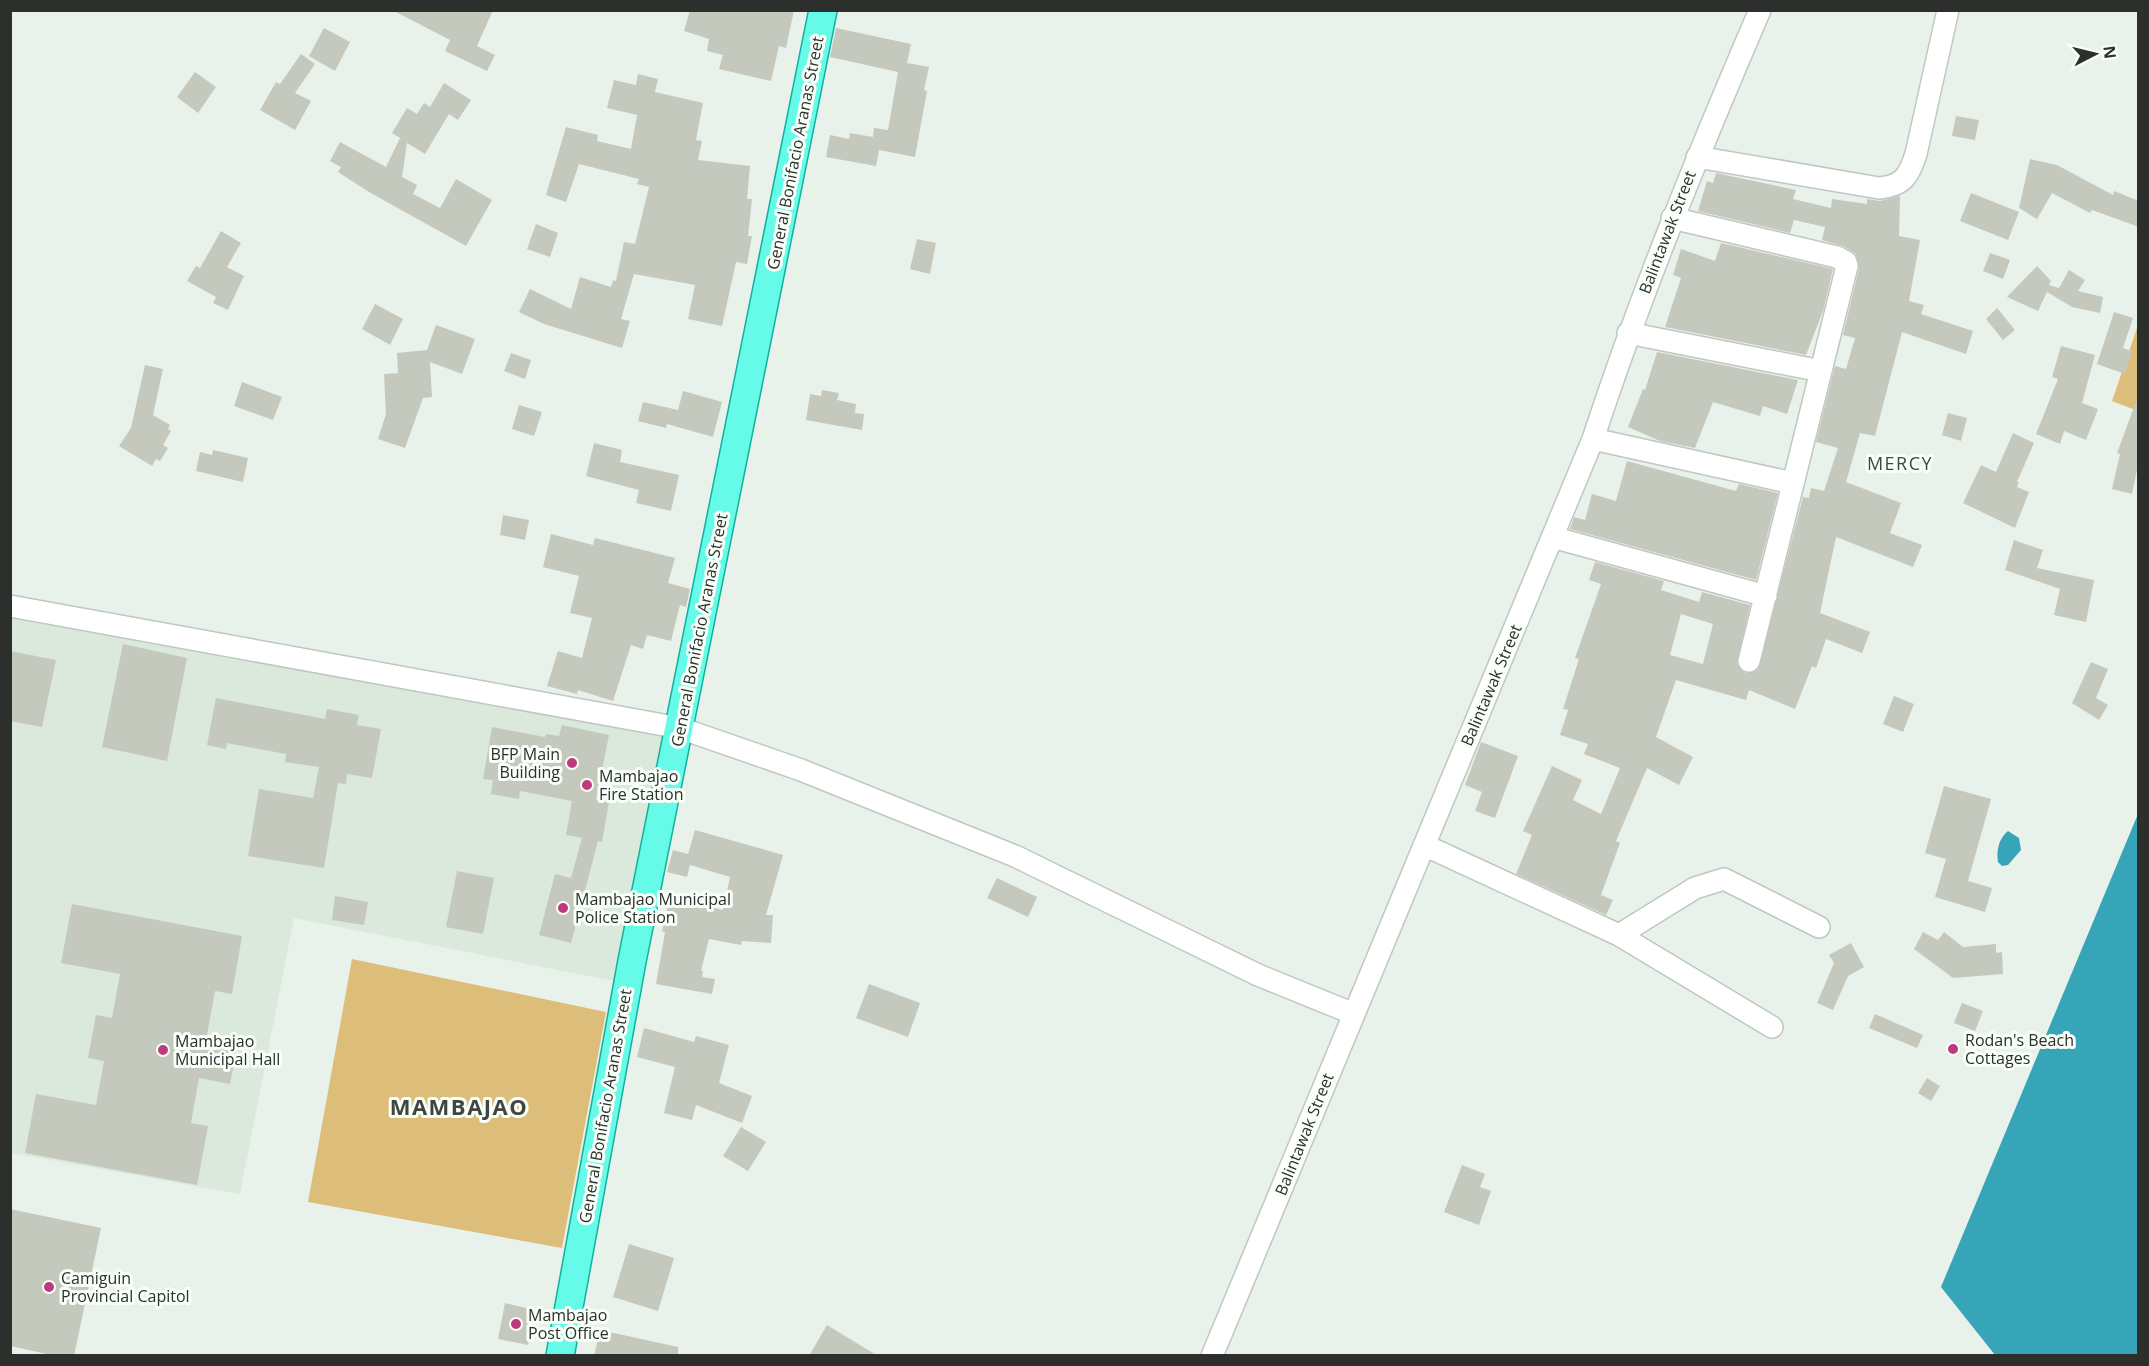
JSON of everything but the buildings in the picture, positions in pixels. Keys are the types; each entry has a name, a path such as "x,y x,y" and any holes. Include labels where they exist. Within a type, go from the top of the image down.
{"main road":[{"name":"General Bonifacio Aranas Street","path":"560,1356 632,961 823,10"}],"street":[{"name":"Balintawak Street","path":"1212,1356 1593,439 1628,333 1672,218 1760,10"},
{"path":"1697,157 1879,188 1902,183 1910,174 1916,154 1948,10"},
{"path":"1672,218 1846,262 1847,266 1749,661"},
{"path":"1628,333 1821,371"},
{"path":"1593,439 1793,483"},
{"path":"1552,537 1766,596"},
{"path":"10,606 680,728 801,770 1015,856 1258,975 1354,1014"},
{"path":"1424,845 1619,935 1772,1026"},
{"path":"1619,935 1695,888 1724,879 1819,927"}],"shaded area":[{"path":"2138,325 2138,411 2112,401"},
{"path":"10,618 663,737 614,981 294,918 240,1194 11,1153"},
{"path":"352,959 606,1012 562,1248 308,1202"}],"water":[{"path":"2138,814 2138,1355 1995,1355 1941,1287"},
{"path":"2008,831 2019,838 2021,850 2008,865 2002,866 1998,862 1997,854 2000,841"}],"place":[{"name":"BFP Main Building","path":"572,763"},
{"name":"Mambajao Fire Station","path":"587,785"},
{"name":"Mambajao Municipal Police Station","path":"563,908"},
{"name":"Rodan's Beach Cottages","path":"1953,1049"},
{"name":"Mambajao Municipal Hall","path":"163,1050"},
{"name":"Camiguin Provincial Capitol","path":"49,1287"},
{"name":"Mambajao Post Office","path":"516,1324"}],"district":[{"name":"MERCY","path":"1900,463"},
{"name":"MAMBAJAO","path":"459,1106"}]}
